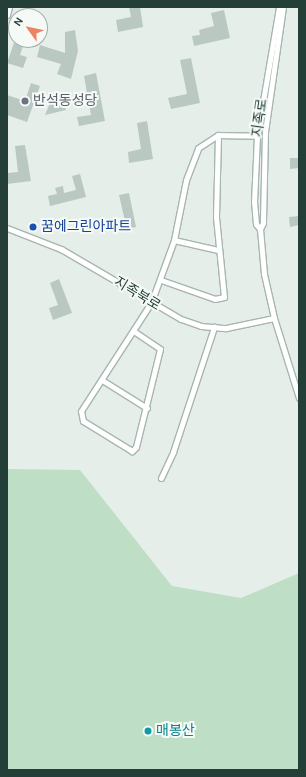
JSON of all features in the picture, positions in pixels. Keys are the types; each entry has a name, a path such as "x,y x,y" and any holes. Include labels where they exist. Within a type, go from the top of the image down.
{"street":[{"path":"7,15 10,7"},
{"name":"지족로","path":"260,228 256,224 254,202 257,136 279,7"},
{"name":"지족로","path":"283,7 265,132 260,228 264,274 274,318 299,398"},
{"path":"161,280 215,299 224,297 218,250 215,188 218,135"},
{"path":"135,332 160,349 147,408 136,447 128,451 83,421 81,411 135,332 151,303 161,280 174,240 194,158 198,148 218,135 257,136"},
{"name":"지족북로","path":"7,228 61,249 181,320 214,327 274,318"},
{"path":"174,240 218,250"},
{"path":"161,478 174,452 214,327"},
{"path":"102,380 147,408"}],"green space":[{"path":"7,469 80,470 172,586 241,598 299,573 299,770 7,770"}],"building":[{"path":"129,7 140,7 143,27 118,32 116,20 131,17"},
{"path":"224,10 230,38 194,46 192,36 200,35 199,30 214,26 211,13"},
{"path":"75,30 78,51 71,79 57,74 61,64 37,57 39,48 48,48 65,53 65,32"},
{"path":"12,48 22,48 20,55 27,57 23,68 7,63"},
{"path":"191,58 200,103 171,109 168,98 187,94 180,60"},
{"path":"96,73 105,121 79,126 77,117 91,115 84,76"},
{"path":"31,83 40,86 27,122 7,115 7,95 25,101"},
{"path":"63,95 66,110 45,115 52,98"},
{"path":"147,121 153,159 129,163 128,152 141,149 137,123"},
{"path":"25,145 31,181 7,184 7,173 18,172 15,146"},
{"path":"290,158 299,158 299,168 290,169"},
{"path":"80,174 86,197 50,206 48,196 57,194 55,188 63,186 64,193 76,190 72,176"},
{"path":"129,193 136,227 113,233 111,224 125,221 119,195"},
{"path":"299,216 299,225 290,227 289,217"},
{"path":"59,279 72,313 53,320 49,308 58,305 50,283"}],"place":[{"name":"반석동성당","path":"25,101"},
{"name":"꿈에그린아파트","path":"33,227"},
{"name":"매봉산","path":"148,731"}]}
